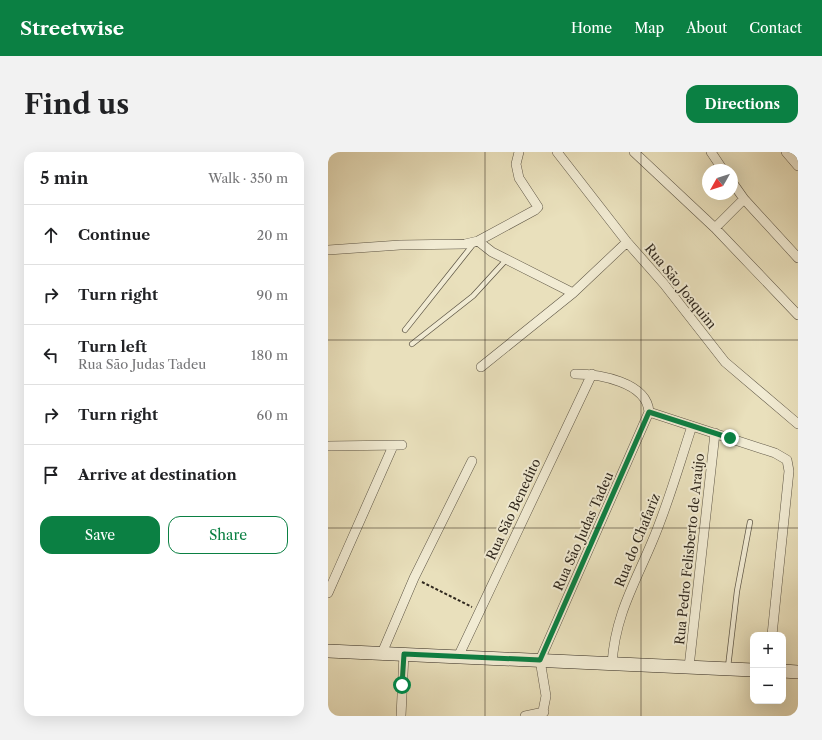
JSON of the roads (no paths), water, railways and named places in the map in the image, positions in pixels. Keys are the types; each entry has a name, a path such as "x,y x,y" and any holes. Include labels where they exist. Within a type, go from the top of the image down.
{"street":[{"path":"328,250 477,242 538,207 519,178 516,164 518,152"},
{"name":"Rua São Joaquim","path":"557,152 627,242 664,284 725,362 798,424"},
{"path":"634,152 715,228 798,315"},
{"path":"711,152 720,164"},
{"path":"786,152 798,166"},
{"path":"738,190 798,258"},
{"path":"715,228 744,199"},
{"path":"477,242 506,260 573,293"},
{"path":"481,367 573,293 627,242"},
{"path":"575,374 592,374 616,380 628,385 645,399 648,404 649,412 775,453 787,460 789,471 772,632"},
{"name":"Rua São Benedito","path":"458,657 592,374"},
{"name":"Rua São Judas Tadeu","path":"540,660 649,412"},
{"name":"Rua do Chafariz","path":"612,664 613,642 619,620 653,542 692,426"},
{"name":"Rua Pedro Felisberto de Araújo","path":"689,667 715,433"},
{"path":"328,446 397,446 328,593"},
{"path":"382,654 414,578 472,461"},
{"path":"328,651 750,670"},
{"path":"401,716 404,654"},
{"path":"525,716 543,714 546,696 540,660"},
{"path":"786,671 798,672"}],"lane":[{"path":"405,330 477,242"},
{"path":"412,344 473,296 506,260"},
{"path":"727,669 737,591 750,522"}]}
